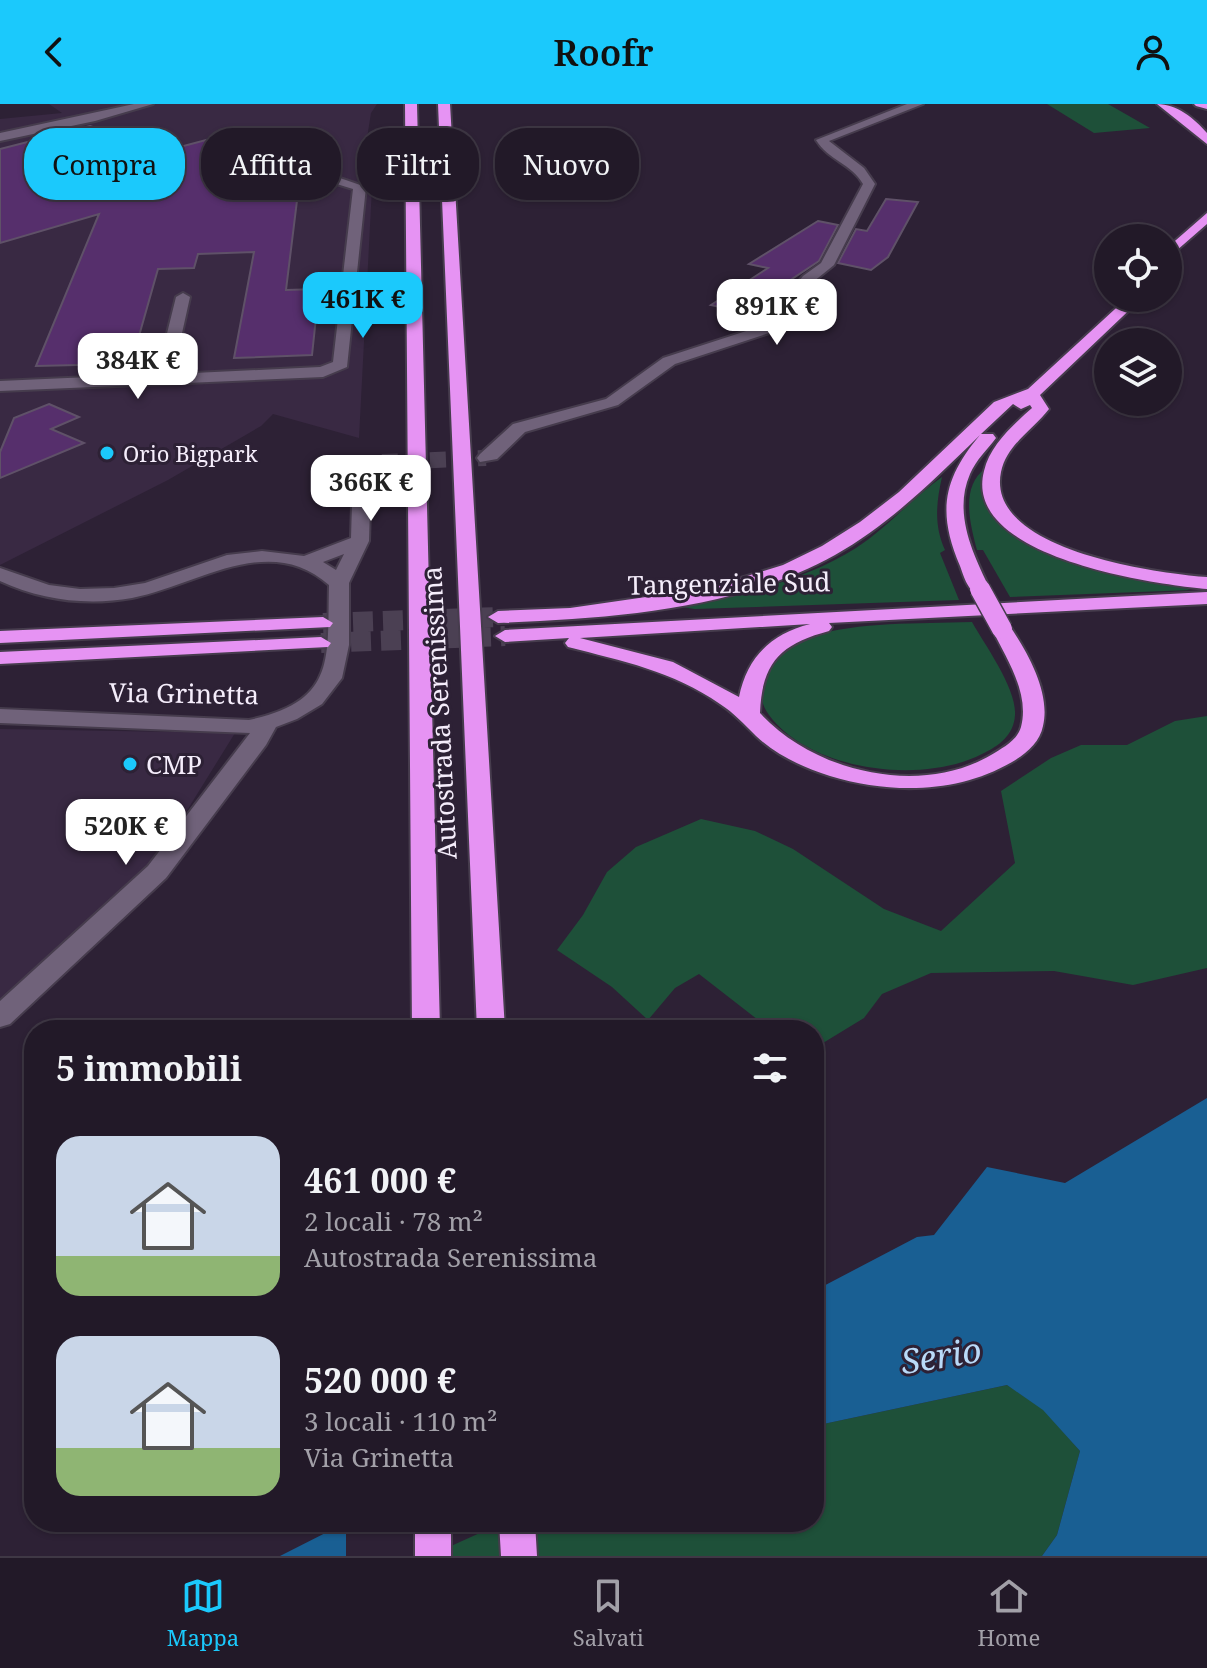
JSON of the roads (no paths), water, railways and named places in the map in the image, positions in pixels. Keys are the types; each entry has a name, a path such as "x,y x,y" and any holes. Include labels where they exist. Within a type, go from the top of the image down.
{"highway":[{"name":"Autostrada Serenissima","path":"411,104 426,1020"},
{"name":"Autostrada Serenissima","path":"444,104 490,1020"},
{"path":"1163,104 1184,117 1207,140"},
{"path":"1200,104 1207,106"},
{"path":"1182,241 1207,217"},
{"path":"1182,255 1207,232"},
{"path":"502,626 649,658 694,677 749,714 764,731 792,751 844,772 881,779 922,780 980,770 1001,760 1022,745 1032,727 1034,705 1002,629 964,557 955,527 953,501 957,479 971,454 1031,393 1120,312"},
{"path":"1031,393 1041,409 1004,448 992,474 993,496 1007,518 1048,546 1084,561 1156,578 1207,583"},
{"path":"573,613 666,604 712,595 774,576 823,556 866,528 906,496 1005,401 1031,393"},
{"name":"Tangenziale Sud","path":"502,626 703,626 960,609 1207,598"},
{"path":"749,714 752,678 768,653 788,639 843,623 960,609"},
{"name":"Tangenziale Sud","path":"502,626 573,613 960,609"},
{"path":"0,637 322,633 0,658"},
{"path":"433,1532 433,1556"},
{"path":"518,1532 519,1556"}],"street":[{"path":"0,137 147,104"},
{"path":"486,458 496,453 509,434 519,428 612,402 669,361 770,328 808,279 827,265 869,184 866,176 829,150 822,140 917,104"},
{"path":"0,386 323,372 341,364 360,187 341,181"},
{"path":"164,379 183,297"},
{"path":"0,574 45,592 102,596 147,588 236,559 260,557 322,567 339,583 360,541 362,472 382,462"},
{"path":"306,562 360,541"},
{"name":"Via Grinetta","path":"0,716 249,727 289,716 308,705 327,686 336,667 339,583"},
{"path":"0,1017 157,872 258,740 266,724"}],"water":[{"name":"Serio","path":"1207,1098 1207,1556 1042,1556 1057,1535 1080,1451 1043,1410 1007,1385 824,1424 824,1286 917,1237 934,1235 987,1167 1065,1183"},
{"path":"327,1532 368,1532 419,1556 280,1556"}],"tunnel":[{"path":"382,462 486,458"},
{"path":"323,623 498,617"},
{"path":"321,643 505,636"}],"place":[{"name":"Orio Bigpark","path":"107,453"},
{"name":"CMP","path":"130,764"}]}
